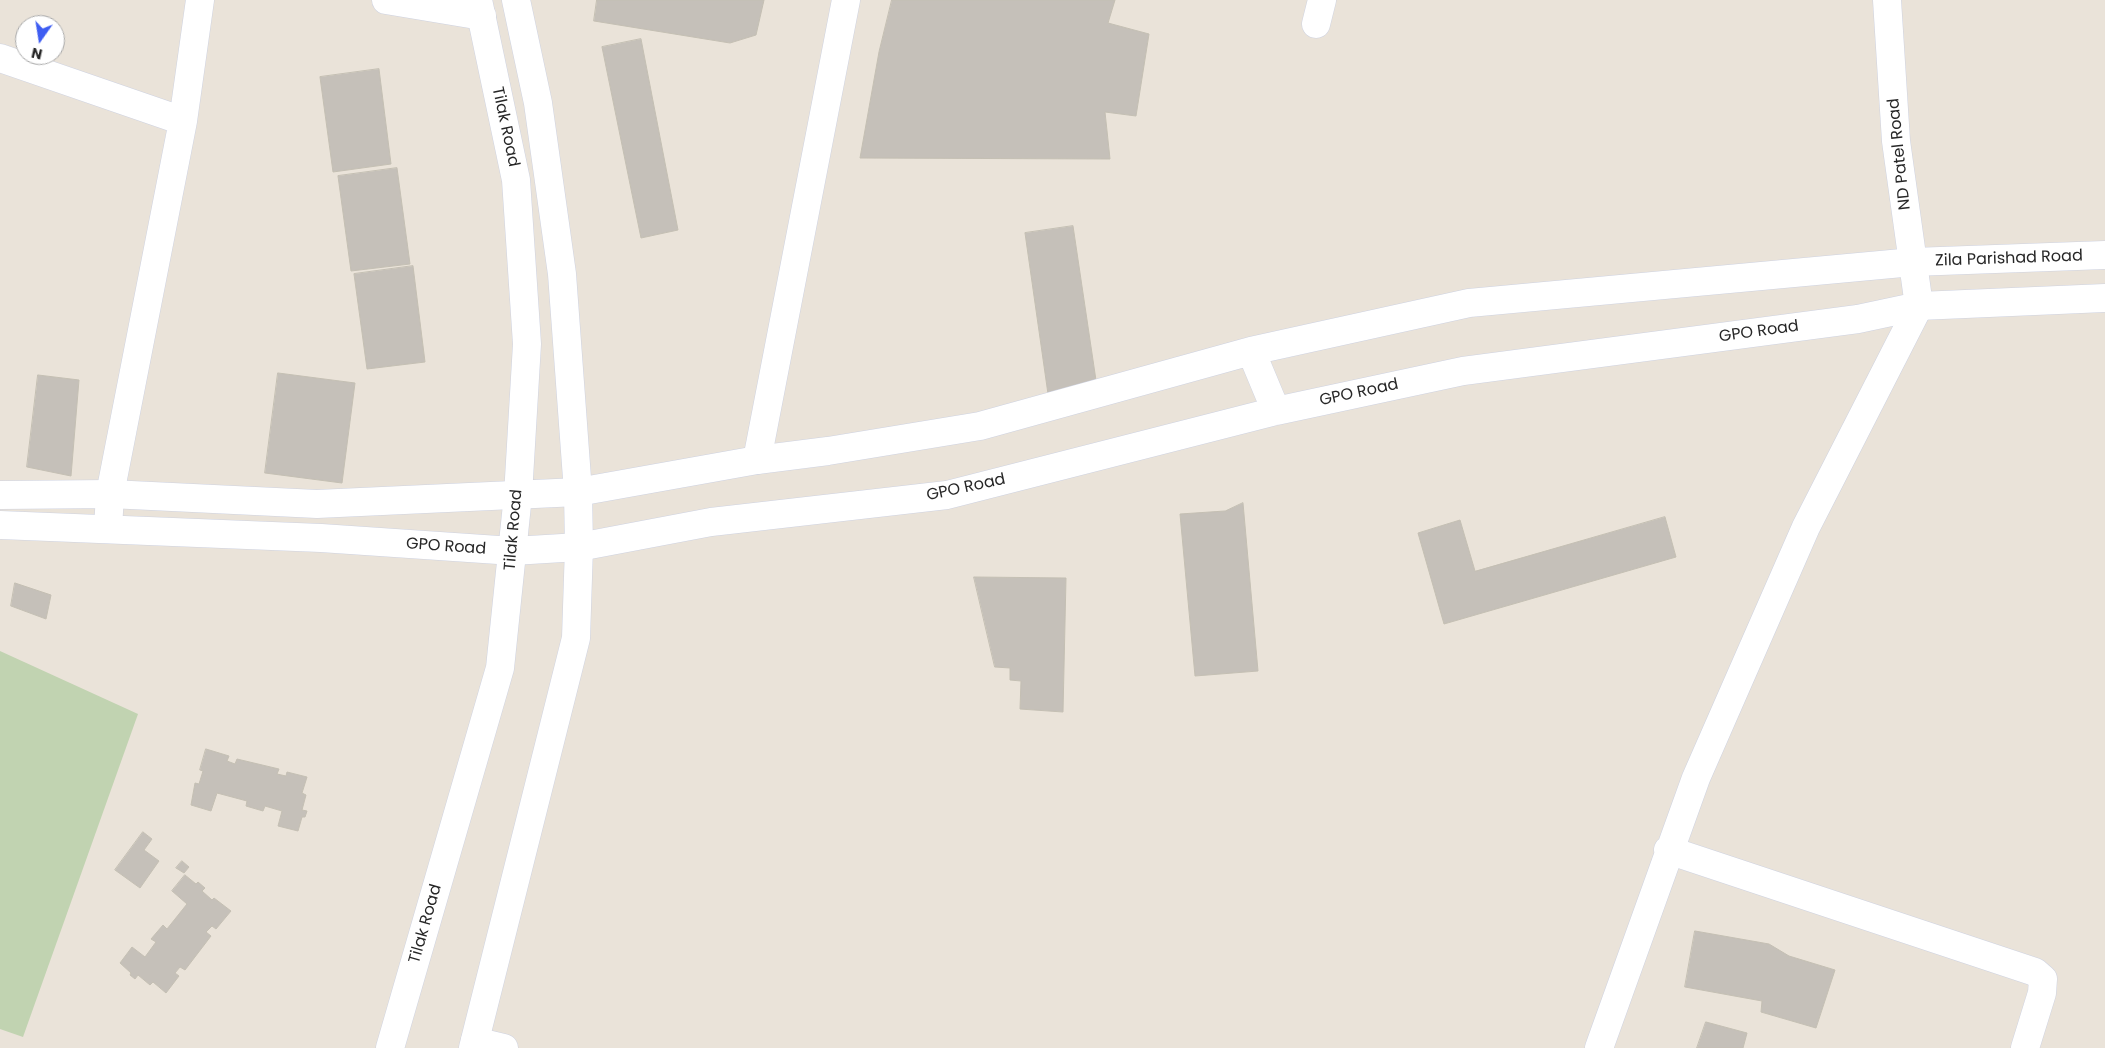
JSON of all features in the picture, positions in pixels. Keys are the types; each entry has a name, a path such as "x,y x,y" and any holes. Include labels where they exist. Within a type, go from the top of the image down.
{"street":[{"path":"108,529 110,494 184,121 200,0"},
{"path":"386,0 480,8"},
{"name":"Tilak Road","path":"474,1044 576,638 579,547 578,492 562,274 538,104 516,0"},
{"path":"757,460 846,0"},
{"name":"ND Patel Road","path":"1887,0 1896,141 1919,306"},
{"name":"Tilak Road","path":"390,1048 500,668 518,495 526,344 516,180 480,8"},
{"path":"0,58 184,121"},
{"name":"Zila Parishad Road","path":"1913,262 2105,255"},
{"path":"1,525 1,495 110,494 317,504 578,492 757,460 828,451 980,426 1251,351 1469,303 1913,262"},
{"path":"1599,1048 1668,850 1696,778 1806,527 1919,306 2105,298"},
{"name":"GPO Road","path":"1,525 244,535 513,551 579,547 711,522 947,495 1276,411 1463,371 1858,319 1919,306"},
{"path":"1251,351 1276,411"},
{"path":"244,535 245,501"},
{"path":"1668,850 2035,972 2043,979 2042,993 2025,1048"},
{"path":"474,1044 504,1048"}],"green space":[{"path":"0,651 138,714 23,1037 0,1029"}],"building":[{"path":"597,0 764,0 756,35 730,43 594,21"},
{"path":"892,0 1115,0 1108,23 1149,34 1136,116 1105,112 1110,159 860,158 879,52"},
{"path":"641,39 678,230 641,238 602,47"},
{"path":"379,69 391,164 333,172 320,77"},
{"path":"397,168 410,264 351,271 338,176"},
{"path":"1073,226 1097,387 1048,394 1025,233"},
{"path":"413,266 425,362 367,369 354,274"},
{"path":"278,373 355,383 342,483 265,473"},
{"path":"38,375 79,380 71,476 27,467"},
{"path":"1243,503 1258,671 1195,676 1180,514 1225,511"},
{"path":"1665,517 1676,557 1444,624 1418,533 1460,520 1475,571"},
{"path":"974,577 1066,578 1063,712 1020,709 1021,681 1010,680 1010,668 995,667"},
{"path":"15,583 51,595 46,619 11,606"},
{"path":"206,749 229,756 227,761 235,764 237,759 279,769 277,774 286,776 287,772 307,777 302,793 306,795 302,810 307,811 305,817 302,817 298,831 278,826 282,811 265,806 263,811 246,806 247,801 217,793 211,811 191,805 195,783 199,784 203,771 200,770"},
{"path":"143,832 152,839 144,850 159,861 140,888 115,870"},
{"path":"182,861 189,867 184,873 176,868"},
{"path":"185,875 196,884 198,882 205,888 202,891 212,900 214,898 231,911 216,929 212,926 206,932 211,936 185,970 180,967 175,973 179,976 166,993 153,982 150,985 138,975 135,979 120,963 132,947 145,957 156,942 151,939 163,925 167,929 187,904 172,891"},
{"path":"1695,931 1769,944 1789,956 1835,970 1816,1028 1761,1012 1762,1001 1685,987"},
{"path":"1706,1022 1747,1033 1743,1048 1697,1048"}]}
